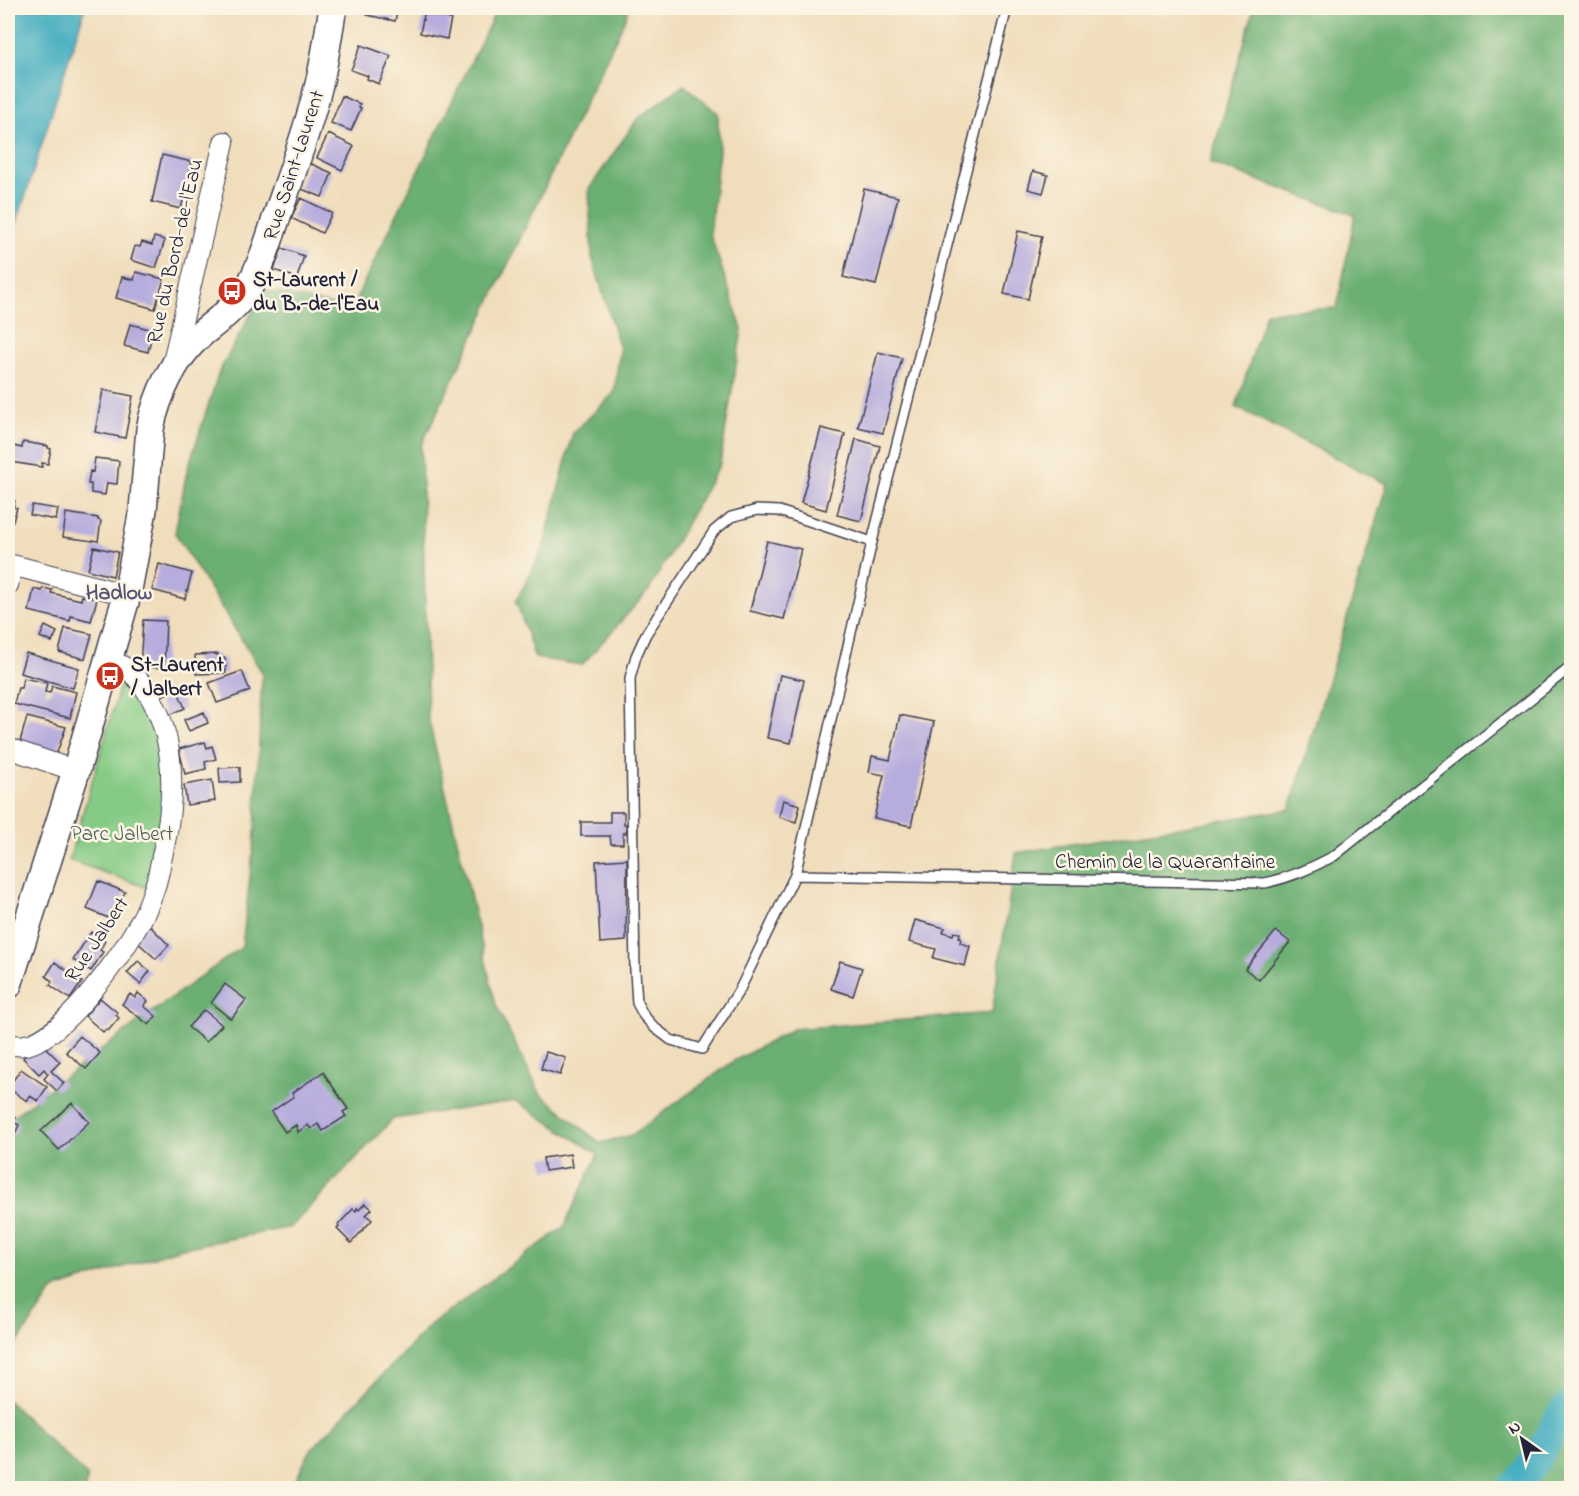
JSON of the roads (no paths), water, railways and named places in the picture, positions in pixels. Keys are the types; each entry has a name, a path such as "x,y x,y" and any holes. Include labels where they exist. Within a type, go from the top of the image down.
{"street":[{"name":"Rue Saint-Laurent","path":"8,985 76,771 127,595 143,510 150,429 156,405 171,371 200,335 236,304 255,275 285,194 319,88 333,8"},
{"name":"Rue du Bord-de-l'Eau","path":"171,371 224,142"},
{"path":"8,585 12,565 127,595"},
{"name":"Rue Jalbert","path":"8,1044 27,1046 39,1041 72,1014 95,989 117,959 138,927 154,890 167,833 172,795 171,760 165,727 137,678 108,659"},
{"path":"8,748 76,771"}],"lane":[{"path":"872,542 779,512 757,510 731,517 714,531 646,634 636,656 630,678 637,1003 644,1017 671,1040 702,1049 740,989 795,875 872,542 1007,8"},
{"name":"Chemin de la Quarantaine","path":"795,875 1265,883 1286,878 1306,871 1334,856 1572,666"}],"water":[{"path":"8,8 85,8 8,251"}],"waterway":[{"path":"1511,1488 1531,1466 1558,1420 1572,1403"}],"place":[{"name":"St-Laurent / du B.-de-l'Eau","path":"232,291"},
{"name":"St-Laurent / Jalbert","path":"110,676"}],"district":[{"name":"Hadlow","path":"119,591"}],"park label":[{"name":"Parc Jalbert","path":"122,833"}]}
